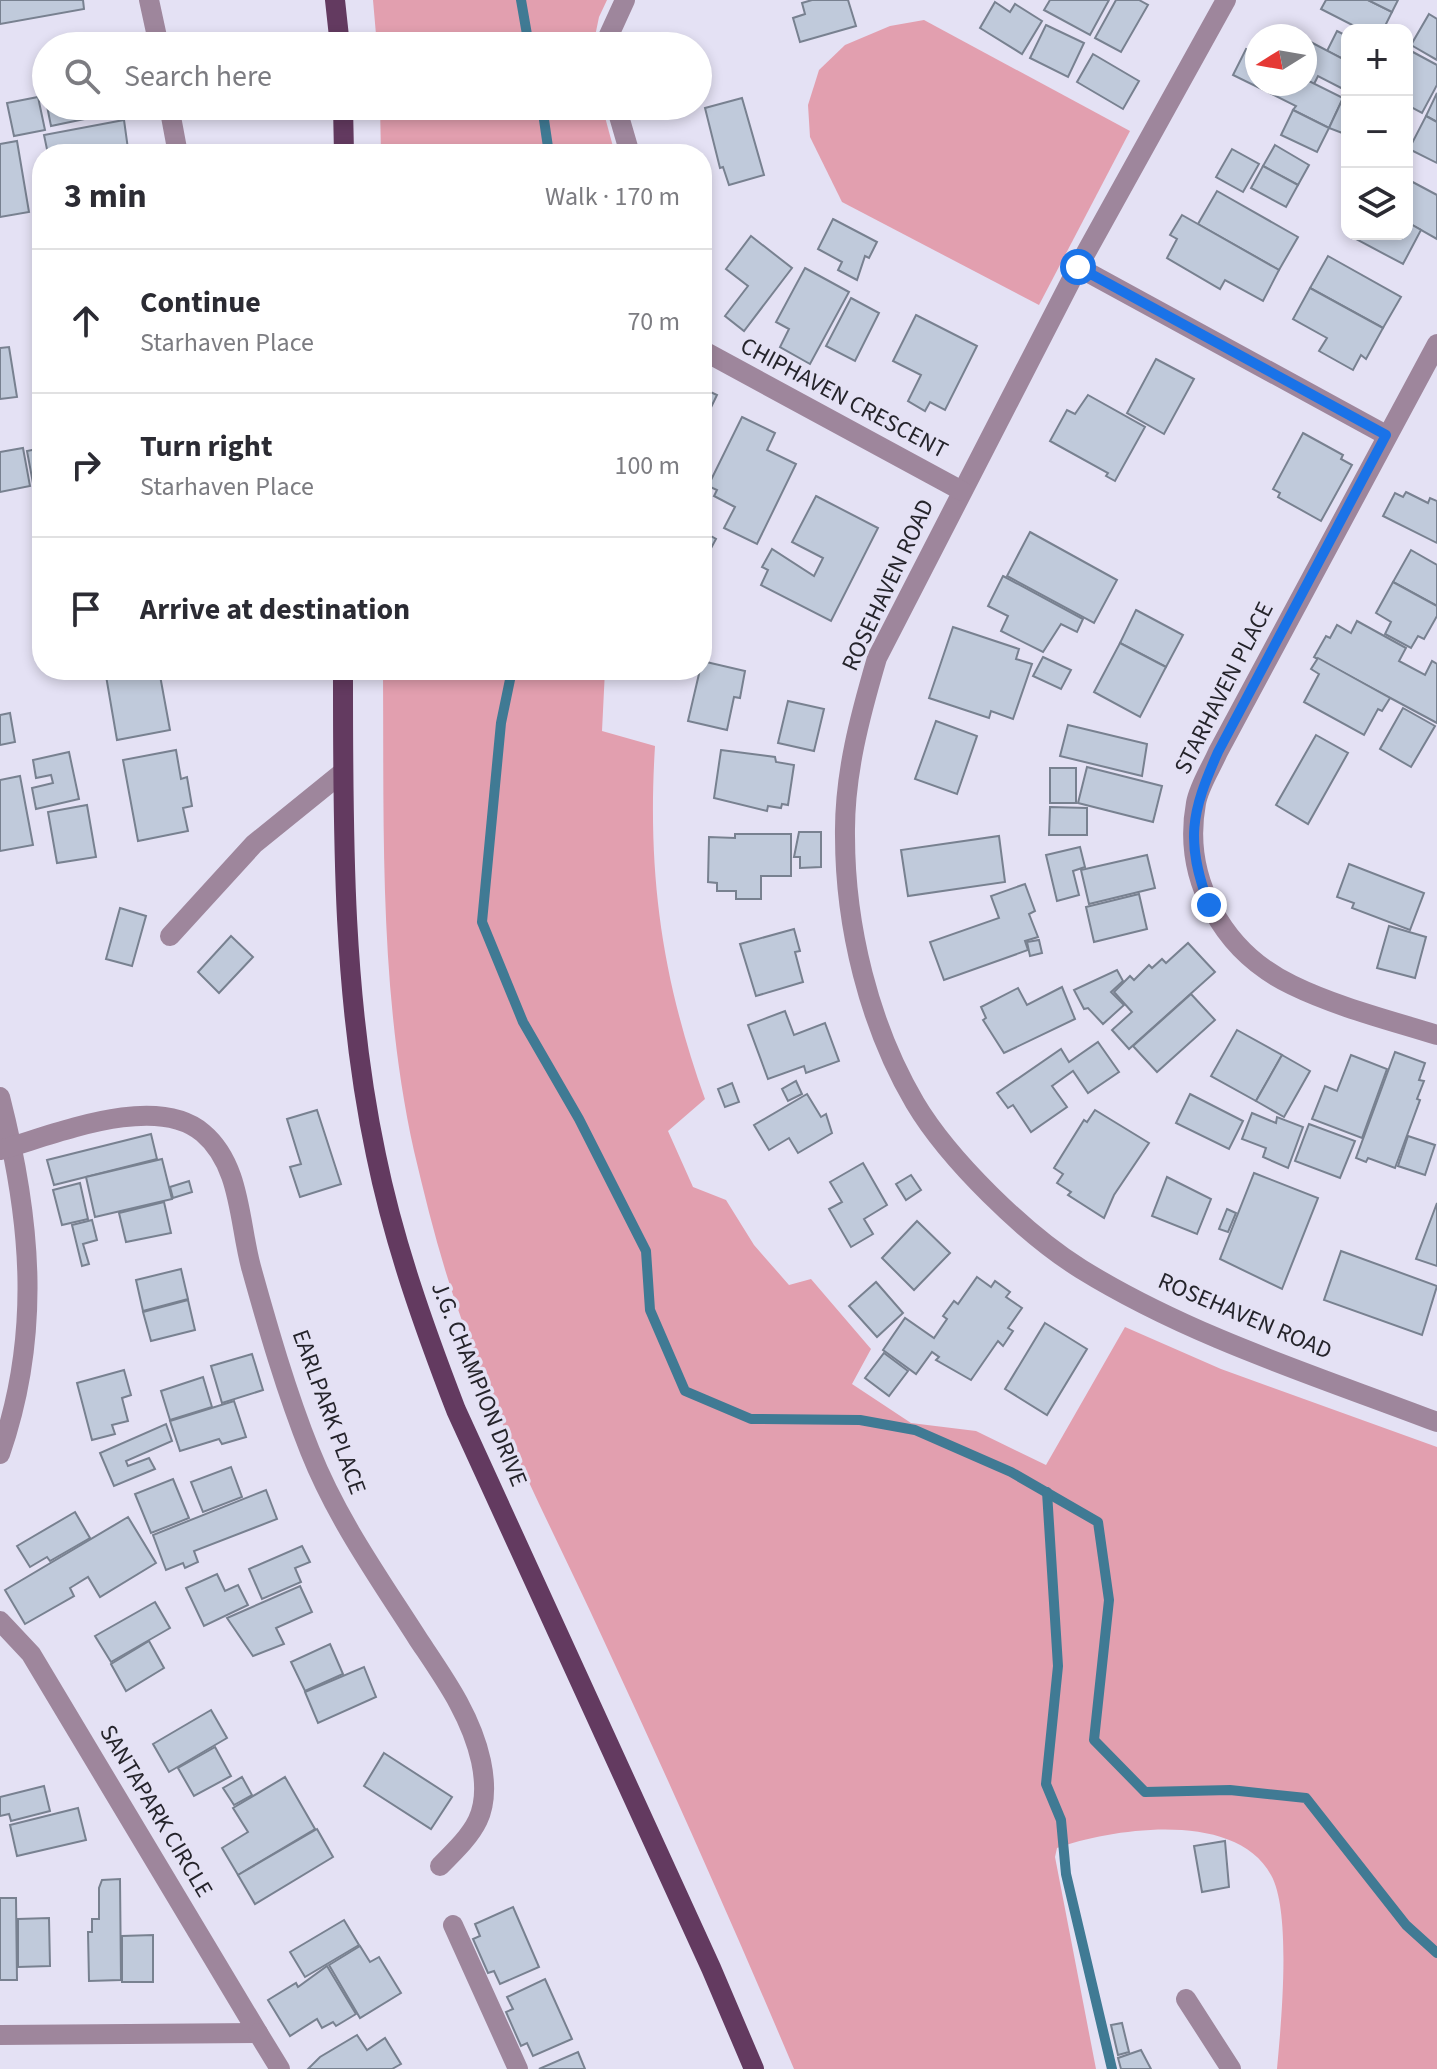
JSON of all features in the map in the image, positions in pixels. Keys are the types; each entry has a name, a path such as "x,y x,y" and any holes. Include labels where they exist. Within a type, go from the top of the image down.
{"main road":[{"path":"335,0 338,32"},
{"path":"343,120 344,144"},
{"name":"J.G. CHAMPION DRIVE","path":"343,680 346,911 365,1097 395,1233 422,1320 456,1410 705,1954 754,2069"}],"street":[{"path":"149,0 156,32"},
{"path":"610,32 625,0"},
{"name":"ROSEHAVEN ROAD","path":"1226,0 1078,267 877,658 859,719 845,836 852,920 873,1005 915,1104 995,1198 1037,1237 1081,1269 1202,1332 1437,1422"},
{"path":"172,120 176,144"},
{"path":"620,120 627,144"},
{"path":"1078,267 1386,435"},
{"name":"STARHAVEN PLACE","path":"1437,344 1218,752 1197,800 1193,837 1198,876 1209,905 1225,930 1254,963 1291,985 1336,1003 1437,1035"},
{"name":"CHIPHAVEN CRESCENT","path":"712,355 962,491"},
{"path":"170,936 254,844 343,772"},
{"path":"0,1097 6,1149 29,1255 20,1380 0,1454"},
{"name":"EARLPARK PLACE","path":"6,1149 120,1118 169,1116 202,1132 226,1164 250,1263 310,1451 342,1520 458,1700 475,1736 486,1801 480,1821 440,1866"},
{"name":"SANTAPARK CIRCLE","path":"0,1621 31,1654 280,2069"},
{"path":"453,1925 518,2069"},
{"path":"1186,1999 1231,2069"},
{"path":"0,2035 258,2033"}],"shaded area":[{"path":"373,0 607,0 596,32 376,32"},
{"path":"924,20 1130,131 1039,305 842,202 810,137 808,105 819,70 845,45 890,26"},
{"path":"380,120 606,120 612,144 381,144"},
{"path":"383,680 605,680 602,731 655,746 653,838 661,926 678,1011 705,1099 668,1131 693,1187 726,1200 754,1245 789,1285 811,1279 871,1349 852,1384 911,1423 976,1431 1046,1465 1125,1327 1221,1369 1437,1447 1437,2069 1277,2069 1283,1941 1277,1892 1271,1875 1254,1854 1231,1841 1203,1833 1172,1830 1110,1835 1057,1848 1055,1857 1096,2069 794,2069 653,1748 509,1439 453,1295 429,1213 403,1092 389,972 384,851"}],"building":[{"path":"0,0 83,0 84,9 0,24"},
{"path":"848,0 856,26 800,42 793,18 805,14 802,3"},
{"path":"1050,0 1109,0 1090,35 1044,10"},
{"path":"1116,0 1139,0 1148,5 1121,52 1095,38"},
{"path":"1326,0 1368,0 1392,12 1386,24 1350,24 1321,9"},
{"path":"1368,0 1398,0 1392,12"},
{"path":"995,2 1010,12 1015,4 1042,21 1022,54 980,28"},
{"path":"1429,14 1437,19 1437,60 1413,46"},
{"path":"1046,25 1084,43 1068,77 1030,58"},
{"path":"1337,31 1341,33 1341,58 1327,51"},
{"path":"1317,45 1341,58 1341,88 1318,76"},
{"path":"1245,51 1245,81 1233,75"},
{"path":"1413,52 1437,65 1437,85 1422,113 1413,108"},
{"path":"1093,54 1139,81 1123,109 1077,82"},
{"path":"1317,85 1341,97 1329,128 1293,110 1296,106 1276,96 1317,96"},
{"path":"1437,93 1437,122 1426,116"},
{"path":"32,98 32,120 43,120 45,130 14,136 7,103"},
{"path":"742,98 764,175 729,185 723,167 720,168 708,120 712,120 712,106"},
{"path":"1341,102 1341,132 1329,128"},
{"path":"1293,110 1329,128 1317,152 1281,135"},
{"path":"1426,116 1437,122 1437,163 1413,151 1413,141"},
{"path":"50,120 80,120 51,126"},
{"path":"124,120 127,144 46,144 44,135"},
{"path":"17,141 29,212 0,217 0,144"},
{"path":"1275,145 1309,165 1298,185 1263,166"},
{"path":"1232,149 1259,164 1243,192 1216,177"},
{"path":"1263,166 1298,185 1286,207 1251,188"},
{"path":"1413,182 1437,195 1437,239 1413,225"},
{"path":"1217,191 1298,237 1279,270 1198,224"},
{"path":"1182,215 1279,270 1263,301 1225,280 1220,289 1167,258 1177,239 1170,235"},
{"path":"833,219 877,242 869,258 865,256 857,280 838,270 842,262 818,249"},
{"path":"1413,225 1421,230 1403,264 1358,240 1413,240"},
{"path":"751,236 792,268 744,331 725,316 748,286 726,269"},
{"path":"1328,256 1401,297 1383,328 1310,288"},
{"path":"805,268 849,292 810,364 780,347 789,329 776,322"},
{"path":"1310,288 1383,328 1366,359 1361,355 1353,370 1319,351 1327,338 1293,319"},
{"path":"851,298 879,313 855,361 826,346"},
{"path":"916,315 977,346 945,410 930,402 925,411 908,401 921,375 893,361"},
{"path":"9,347 17,397 0,399 0,348"},
{"path":"1156,359 1194,379 1164,434 1127,413"},
{"path":"1088,395 1145,427 1115,481 1106,476 1108,473 1050,441 1067,410 1075,414"},
{"path":"742,417 775,433 767,450 796,464 757,544 724,528 735,507 714,496 717,490 712,488 712,478"},
{"path":"1303,433 1343,455 1341,459 1352,465 1321,521 1278,497 1280,493 1273,489"},
{"path":"23,448 30,486 0,492 0,452"},
{"path":"32,450 32,478 27,451"},
{"path":"1406,492 1428,503 1430,498 1437,501 1437,543 1383,516 1395,493 1403,497"},
{"path":"816,496 878,528 831,621 761,585 768,570 762,567 772,549 814,576 823,558 792,542"},
{"path":"1030,532 1117,580 1094,623 1007,576"},
{"path":"1411,550 1437,565 1437,606 1393,582"},
{"path":"1003,576 1083,619 1077,632 1061,624 1043,652 1001,631 1008,616 988,606"},
{"path":"1393,582 1437,606 1437,616 1424,639 1418,636 1411,648 1385,634 1391,622 1376,613"},
{"path":"1136,610 1183,635 1166,667 1120,643"},
{"path":"1357,621 1406,648 1399,661 1425,675 1432,661 1437,664 1437,723 1314,657 1326,636 1330,638 1337,625 1351,633"},
{"path":"953,627 1019,649 1016,659 1032,664 1013,719 991,711 989,718 929,698"},
{"path":"1120,643 1166,667 1140,717 1094,692"},
{"path":"1043,657 1071,670 1061,689 1033,676"},
{"path":"1318,658 1390,698 1382,711 1378,709 1364,735 1304,702 1319,674 1311,669"},
{"path":"712,663 745,671 740,698 734,697 727,730 688,721 698,680 712,680"},
{"path":"107,680 161,680 170,730 117,740"},
{"path":"788,701 824,709 814,751 778,743"},
{"path":"1403,708 1435,726 1411,767 1380,749"},
{"path":"10,713 15,742 0,745 0,715"},
{"path":"936,721 977,736 957,794 915,779"},
{"path":"1068,725 1147,744 1142,776 1060,756"},
{"path":"1316,735 1348,753 1308,824 1276,805"},
{"path":"176,750 181,779 187,777 192,806 183,808 188,831 138,841 123,760"},
{"path":"721,750 775,757 776,762 794,765 788,805 782,804 781,808 768,806 767,811 714,798"},
{"path":"69,752 79,799 36,809 32,788 53,783 51,775 36,778 33,760"},
{"path":"1087,767 1162,786 1153,822 1078,803"},
{"path":"1050,768 1076,768 1076,803 1050,803"},
{"path":"20,776 33,845 0,851 0,780"},
{"path":"87,805 96,857 57,863 48,812"},
{"path":"1050,807 1087,808 1087,835 1049,835"},
{"path":"799,832 821,832 821,867 800,868 800,857 794,857"},
{"path":"735,834 791,834 791,876 761,876 761,899 736,899 736,891 717,891 717,883 708,882 709,837 735,838"},
{"path":"999,836 1005,882 908,896 901,850"},
{"path":"1080,847 1085,867 1073,871 1079,895 1057,901 1046,855"},
{"path":"1147,855 1155,888 1089,904 1081,870"},
{"path":"1349,864 1424,893 1410,930 1352,908 1354,903 1337,897"},
{"path":"1025,884 1035,911 1029,914 1038,937 1025,941 1028,950 944,980 930,942 999,918 991,896"},
{"path":"1139,894 1147,929 1094,942 1086,907"},
{"path":"120,908 146,916 132,966 106,959"},
{"path":"1389,926 1426,937 1415,978 1377,968"},
{"path":"794,929 800,951 795,952 803,982 756,996 740,944"},
{"path":"231,936 253,957 219,993 198,972"},
{"path":"1039,940 1042,953 1030,956 1027,942"},
{"path":"1188,943 1215,972 1129,1049 1112,1030 1132,1012 1114,992 1130,976 1134,980 1149,965 1152,968 1162,959 1166,963"},
{"path":"1117,970 1123,981 1111,992 1124,1005 1103,1024 1088,1008 1084,1009 1074,990"},
{"path":"1062,987 1075,1019 1004,1053 983,1020 986,1018 981,1007 1018,988 1027,1005"},
{"path":"1191,994 1215,1020 1157,1072 1133,1046"},
{"path":"785,1011 794,1035 825,1023 839,1061 806,1073 804,1066 768,1079 748,1025"},
{"path":"1237,1030 1282,1055 1256,1101 1211,1076"},
{"path":"1098,1042 1119,1072 1088,1093 1073,1071 1052,1086 1067,1107 1031,1132 1013,1105 1008,1108 997,1093 1061,1049 1069,1062"},
{"path":"1395,1052 1425,1063 1419,1080 1424,1081 1417,1099 1420,1100 1395,1168 1368,1158 1366,1162 1356,1158"},
{"path":"1282,1055 1310,1071 1284,1117 1256,1101"},
{"path":"1351,1055 1387,1069 1362,1138 1312,1119 1325,1086 1337,1091"},
{"path":"796,1081 802,1094 788,1101 782,1089"},
{"path":"732,1083 739,1102 725,1107 718,1089"},
{"path":"807,1094 821,1117 826,1114 832,1133 798,1153 789,1138 769,1150 754,1125"},
{"path":"1190,1094 1243,1121 1229,1149 1176,1123"},
{"path":"317,1110 341,1184 300,1197 290,1167 301,1164 287,1119"},
{"path":"1095,1110 1149,1143 1114,1195 1104,1218 1068,1195 1071,1192 1057,1183 1063,1174 1054,1168 1084,1120 1087,1122"},
{"path":"1252,1113 1276,1123 1277,1117 1303,1127 1288,1168 1263,1157 1266,1148 1242,1139"},
{"path":"1309,1124 1355,1141 1340,1178 1295,1161"},
{"path":"151,1134 157,1159 54,1185 47,1160"},
{"path":"1408,1136 1435,1145 1425,1175 1398,1166"},
{"path":"162,1159 172,1199 95,1217 86,1177"},
{"path":"863,1163 887,1205 864,1219 873,1234 851,1247 829,1209 842,1202 830,1182"},
{"path":"1254,1173 1318,1198 1282,1289 1220,1259"},
{"path":"911,1175 921,1190 906,1200 896,1184"},
{"path":"1167,1177 1211,1199 1197,1234 1152,1216"},
{"path":"189,1181 192,1192 173,1198 170,1187"},
{"path":"80,1183 88,1219 62,1225 53,1190"},
{"path":"164,1202 171,1233 126,1242 119,1213"},
{"path":"1437,1203 1437,1266 1416,1259"},
{"path":"1227,1209 1236,1213 1228,1232 1219,1229"},
{"path":"92,1220 97,1240 83,1244 89,1264 82,1266 72,1225"},
{"path":"917,1221 950,1253 914,1290 882,1258"},
{"path":"1341,1251 1437,1286 1422,1335 1324,1300"},
{"path":"181,1269 188,1299 143,1311 136,1280"},
{"path":"977,1277 991,1287 995,1281 1010,1292 1006,1297 1022,1308 1008,1328 1013,1331 1003,1346 998,1341 971,1380 936,1360 939,1357 932,1352 916,1374 883,1350 905,1318 934,1338 947,1319 943,1316 954,1301 958,1304"},
{"path":"876,1282 903,1313 877,1337 849,1306"},
{"path":"188,1300 195,1330 151,1341 143,1312"},
{"path":"1045,1323 1087,1349 1047,1415 1005,1389"},
{"path":"884,1353 908,1371 889,1396 865,1378"},
{"path":"252,1354 263,1390 222,1403 211,1366"},
{"path":"124,1370 131,1395 122,1398 128,1421 112,1425 115,1434 92,1440 77,1383"},
{"path":"203,1377 212,1407 170,1420 161,1391"},
{"path":"234,1401 246,1437 222,1444 219,1439 180,1451 170,1421"},
{"path":"166,1424 172,1441 126,1461 128,1466 149,1458 155,1469 114,1486 100,1453"},
{"path":"231,1467 242,1497 203,1512 191,1482"},
{"path":"173,1479 189,1518 151,1533 135,1494"},
{"path":"266,1490 277,1519 194,1551 198,1562 185,1568 183,1563 166,1570 153,1535"},
{"path":"75,1512 90,1538 50,1561 47,1557 30,1567 17,1546"},
{"path":"128,1517 156,1563 100,1597 88,1577 70,1588 74,1596 25,1624 5,1590"},
{"path":"302,1546 310,1562 295,1568 301,1582 262,1599 249,1569"},
{"path":"217,1574 225,1591 238,1585 248,1605 204,1626 186,1588"},
{"path":"300,1586 312,1612 276,1628 284,1644 253,1656 227,1618"},
{"path":"155,1602 170,1628 111,1662 95,1636"},
{"path":"149,1641 164,1668 126,1691 111,1664"},
{"path":"330,1644 343,1674 305,1691 291,1662"},
{"path":"364,1667 376,1697 318,1723 305,1692"},
{"path":"211,1710 227,1738 169,1772 153,1744"},
{"path":"215,1747 231,1776 194,1796 178,1768"},
{"path":"384,1753 452,1797 431,1829 364,1786"},
{"path":"242,1777 252,1795 234,1805 223,1788"},
{"path":"285,1777 315,1829 238,1875 222,1848 248,1832 233,1808"},
{"path":"44,1786 50,1811 11,1821 9,1814 0,1816 0,1797"},
{"path":"78,1808 86,1840 17,1856 10,1825"},
{"path":"317,1829 333,1857 255,1904 238,1875"},
{"path":"1225,1841 1229,1887 1202,1892 1194,1846"},
{"path":"120,1879 121,1980 89,1981 88,1932 92,1932 92,1919 99,1919 99,1888 102,1880"},
{"path":"0,1898 16,1898 17,1980 0,1980"},
{"path":"513,1907 539,1967 500,1984 494,1971 488,1973 473,1939 480,1936 475,1924"},
{"path":"49,1918 50,1966 18,1967 18,1919"},
{"path":"344,1920 359,1945 305,1977 290,1952"},
{"path":"153,1935 153,1982 122,1982 122,1936"},
{"path":"360,1946 370,1962 379,1957 401,1993 360,2018 329,1965"},
{"path":"327,1966 356,2014 336,2026 333,2022 322,2028 317,2019 290,2036 268,2000 296,1983 298,1987"},
{"path":"545,1979 572,2039 533,2056 527,2043 521,2046 506,2012 513,2009 507,1997"},
{"path":"1122,2023 1129,2052 1118,2055 1111,2025"},
{"path":"357,2035 367,2050 385,2038 401,2064 392,2069 308,2069 320,2057"},
{"path":"1141,2050 1151,2069 1121,2069 1118,2058"},
{"path":"578,2052 585,2069 539,2069"}],"waterway":[{"path":"521,0 527,32"},
{"path":"544,120 548,144"},
{"path":"510,680 501,723 482,922 523,1022 579,1119 646,1251 650,1310 685,1391 751,1419 860,1420 915,1430 1011,1472 1098,1522 1109,1600 1094,1740 1145,1792 1230,1790 1306,1798 1406,1925 1437,1953"},
{"path":"1047,1492 1058,1666 1046,1784 1061,1820 1066,1874 1112,2069"}],"route":[{"path":"1078,267 1386,435 1218,752 1197,800 1193,837 1198,876 1209,905"}]}
